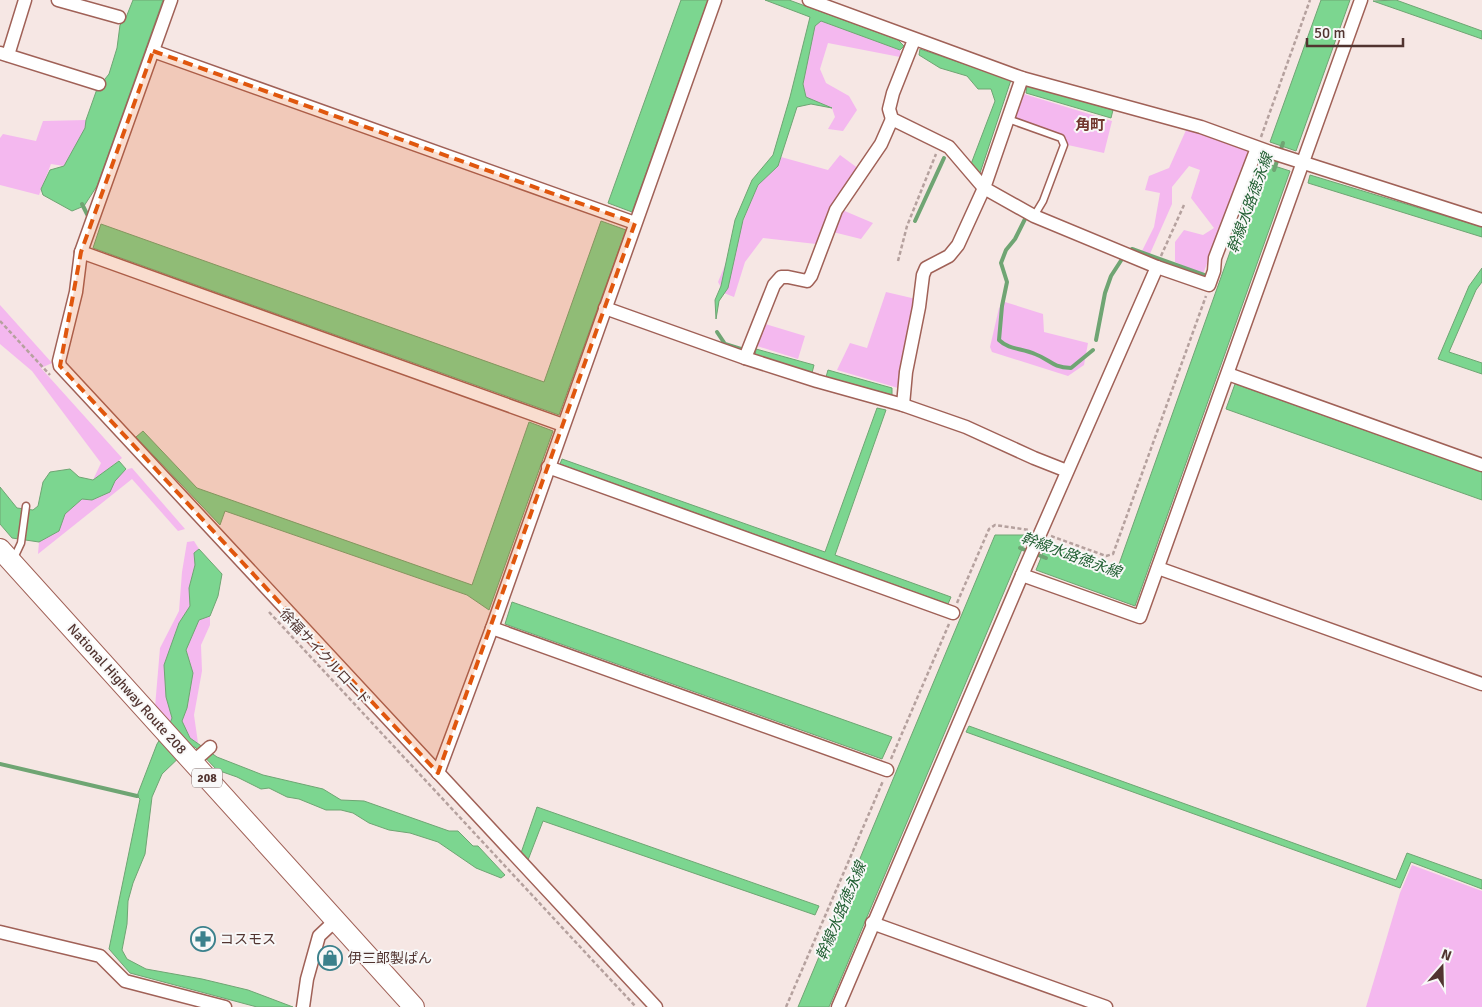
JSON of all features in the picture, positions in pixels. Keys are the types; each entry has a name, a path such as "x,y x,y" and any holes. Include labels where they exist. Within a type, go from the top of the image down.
{"highway":[{"name":"National Highway Route 208","path":"6,556 196,760 414,1007"}],"street":[{"path":"25,0 4,54 98,84"},
{"path":"58,0 119,17"},
{"path":"171,0 81,252 76,292 59,361 60,366 656,1007"},
{"path":"438,773 492,628 715,0"},
{"path":"809,0 1022,78 1201,127 1302,163 1482,220"},
{"path":"1022,575 1140,617 1361,0"},
{"path":"745,358 774,285 781,277 807,282 812,276 836,210 881,144 892,119 889,109 893,93 914,40"},
{"path":"153,51 635,223"},
{"path":"903,405 906,372 919,307 923,275 926,268 949,256 958,246 984,188 1022,78"},
{"path":"892,119 948,147 984,188 1034,216 1159,262 1210,285 1215,258 1257,148"},
{"path":"81,252 564,425"},
{"path":"838,1007 872,923 1027,562 1159,262"},
{"path":"605,308 745,358 817,381 903,405 966,427 1067,471"},
{"path":"1228,374 1482,464"},
{"path":"548,467 953,613"},
{"path":"1158,568 1482,684"},
{"path":"492,628 887,770"},
{"path":"196,760 210,747"},
{"path":"303,1007 307,979 319,936 336,920"},
{"path":"872,923 1106,1007"},
{"path":"0,932 100,956 125,981 225,1007"}],"lane":[{"path":"1008,119 1061,138 1064,145 1043,201 1034,216"},
{"path":"6,556 21,543 26,506"}],"path":[{"path":"1257,148 1310,0"},
{"path":"898,261 907,226 940,143"},
{"path":"1159,262 1184,205"},
{"path":"786,1007 989,529 996,525 1040,532 1106,556 1113,554 1210,285"},
{"path":"0,321 54,379"},
{"name":"徐福サイクルロード","path":"264,605 636,1007"}],"highlighted area":[{"path":"153,51 635,223 438,773 60,366 81,252"}],"shaded area":[{"path":"821,21 900,50 900,57 828,43 820,69 826,83 849,96 857,110 843,131 828,129 835,117 832,108 806,97 803,84 815,26"},
{"path":"1024,94 1112,121 1104,153 1068,145 1062,135 1015,118"},
{"path":"86,120 86,128 64,166 51,164 39,195 0,185 0,138 3,134 36,141 43,121"},
{"path":"1187,128 1251,151 1203,274 1175,262 1175,242 1184,230 1203,235 1214,228 1191,198 1200,170 1189,166 1172,187 1172,204 1149,256 1142,251 1154,227 1160,193 1145,190 1149,176 1169,168"},
{"path":"840,155 859,169 840,209 873,223 861,239 825,230 816,244 763,238 745,262 734,297 724,293 718,282 758,185 778,166 781,157 828,170"},
{"path":"886,292 916,299 898,388 837,370 850,343 867,348"},
{"path":"1005,302 1043,314 1044,332 1088,343 1084,365 1068,376 992,352 990,347 999,308"},
{"path":"0,305 52,363 41,368 122,458 93,480 101,463 32,371 0,344"},
{"path":"762,323 805,336 798,359 754,345"},
{"path":"132,468 185,529 178,531 132,479 38,554 39,542 59,531 65,514 82,499 101,497 119,476"},
{"path":"194,541 199,549 194,553 195,565 189,588 190,606 179,623 166,697 172,718 170,723 155,707 160,648 179,611 182,572 187,542"},
{"path":"210,616 210,625 201,645 202,671 194,715 198,743 190,738 182,721 187,708 193,673 186,650 199,620"},
{"path":"1412,865 1482,891 1482,1007 1366,1007 1400,893"}],"water":[{"path":"133,0 163,0 97,186 84,206 72,211 43,195 41,189 50,170 64,166 85,128 97,89 109,74 117,48 120,25 125,20"},
{"path":"681,0 708,0 632,212 608,203"},
{"path":"765,0 789,0 898,40 904,46 900,50 821,21 815,26 803,84 806,97 832,108 811,104 797,107 778,166 758,185 743,220 728,288 719,301 716,319 715,300 721,286 735,220 752,180 773,155 810,17"},
{"path":"1321,0 1350,0 1296,151 1270,142"},
{"path":"1396,0 1482,31 1482,39 1373,1"},
{"path":"920,49 1011,80 980,173 971,164 995,101 991,89 978,89 967,76 940,68 919,55"},
{"path":"1027,85 1113,110 1111,118 1026,93"},
{"path":"1262,162 1290,171 1135,606 1036,570 1047,543 1118,567"},
{"path":"1310,175 1482,227 1482,237 1308,183"},
{"path":"601,221 626,230 559,415 93,248 101,224 544,382"},
{"path":"1482,268 1482,282 1476,290 1449,352 1482,363 1482,374 1438,359 1469,286"},
{"path":"756,349 814,365 812,373 755,356"},
{"path":"828,370 892,388 892,395 826,377"},
{"path":"1235,384 1482,472 1482,500 1226,409"},
{"path":"877,408 886,410 835,555 951,597 948,604 560,464 562,459 825,552"},
{"path":"529,422 553,431 489,610 467,595 225,511 220,525 136,437 143,431 197,488 472,585"},
{"path":"119,461 126,469 115,481 110,492 92,500 82,499 65,514 59,531 39,542 12,538 0,524 0,487 17,508 33,510 38,506 43,482 50,472 70,469 79,477 93,480"},
{"path":"995,535 1028,535 829,1007 798,1007"},
{"path":"199,549 222,574 218,596 210,616 199,620 186,650 193,673 187,708 182,721 190,738 217,757 263,775 323,789 341,800 364,801 449,831 458,831 473,846 478,846 505,875 501,878 476,868 438,842 410,833 389,830 369,823 353,813 341,810 326,810 299,799 287,797 269,788 261,789 237,777 217,770 195,747 189,748 162,774 152,797 145,854 128,901 127,924 122,950 127,959 146,969 248,990 293,1007 257,1007 130,973 109,949 140,799 137,796 157,744 172,718 166,697 164,665 179,623 190,606 189,588 195,565 194,553"},
{"path":"512,602 892,737 882,759 505,624"},
{"path":"969,726 1396,880 1407,853 1482,880 1482,889 1411,862 1400,888 966,732"},
{"path":"537,807 819,906 815,915 543,821 528,860 521,853"}],"waterway":[{"name":"幹線水路徳永線","path":"1274,170 1283,143"},
{"path":"915,221 944,158"},
{"path":"82,204 90,220"},
{"path":"1025,219 1015,239 1006,250 1001,263 1007,282 1002,306 999,340 1007,346 1030,352 1055,365 1071,368 1093,350"},
{"path":"1132,249 1204,275"},
{"path":"1096,340 1105,293 1111,276 1122,259"},
{"path":"717,332 725,344 744,350"},
{"name":"幹線水路徳永線","path":"1020,548 1046,558"},
{"path":"0,764 137,796"}],"place":[{"name":"コスモス","path":"203,939"},
{"name":"伊三郎製ぱん","path":"330,958"}],"district":[{"name":"角町","path":"1090,125"}]}
